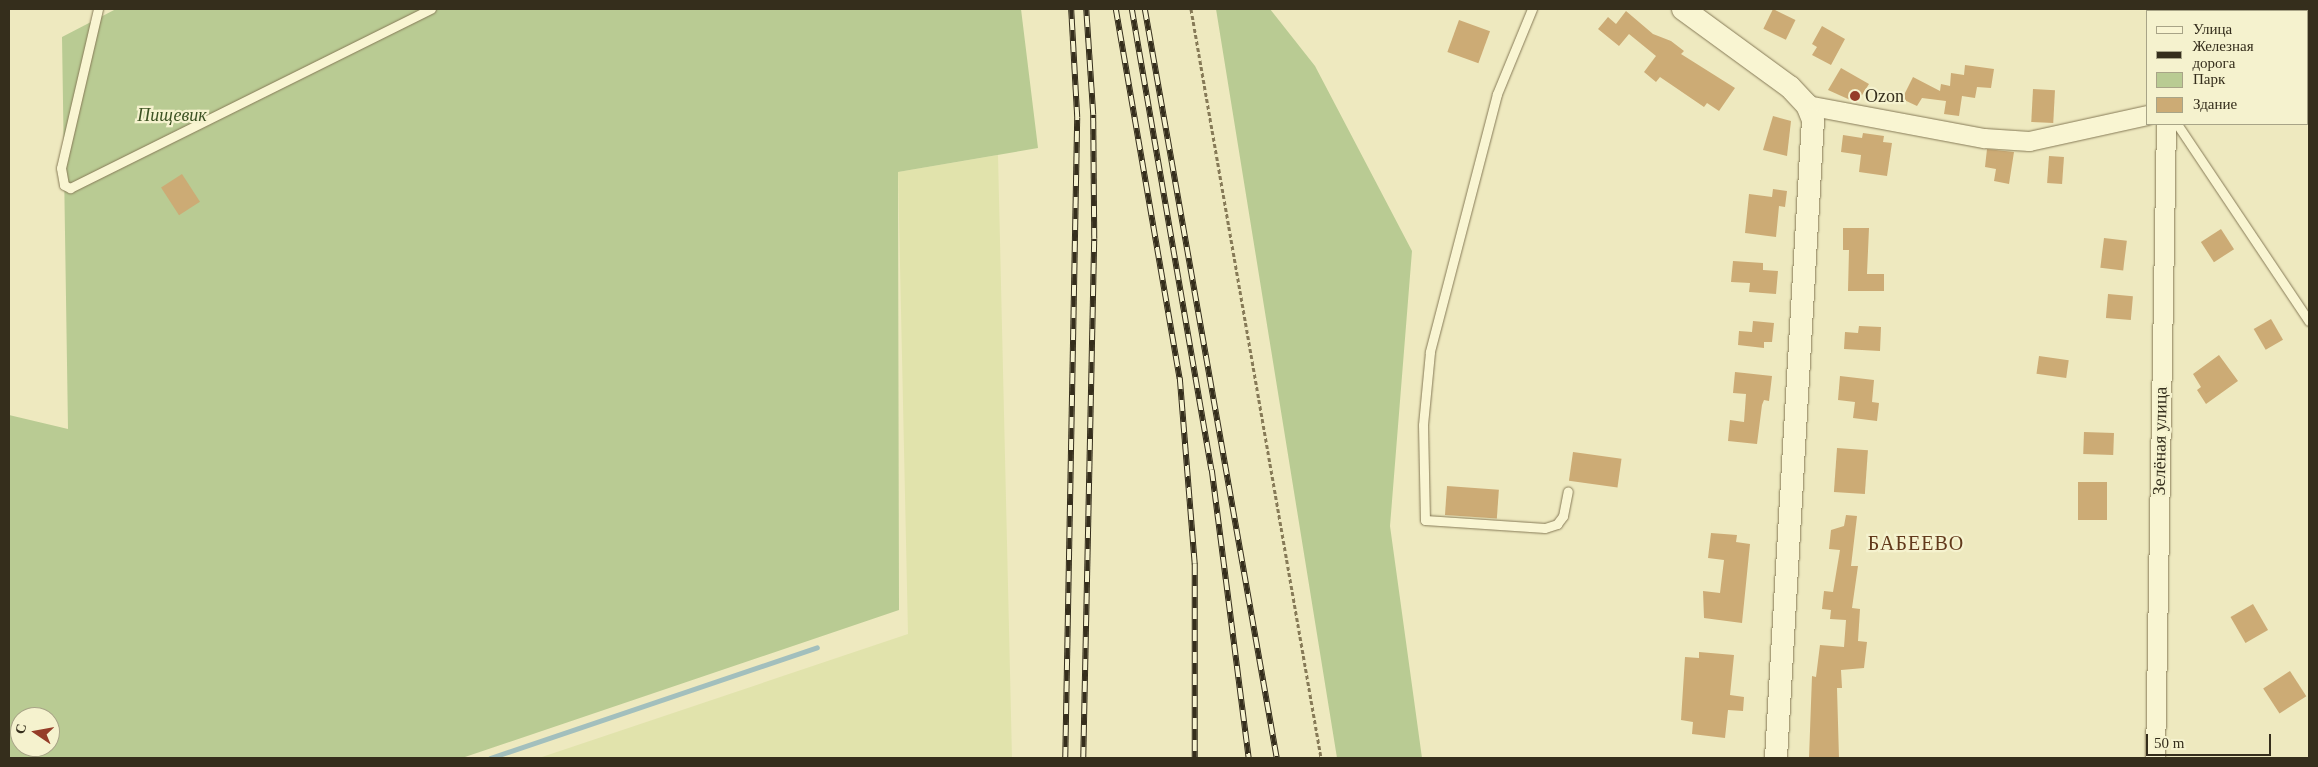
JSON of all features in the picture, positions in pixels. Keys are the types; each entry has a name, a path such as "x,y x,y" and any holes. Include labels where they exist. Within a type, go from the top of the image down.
{"street":[{"path":"1684,9 1808,105 1984,138 2029,142 2146,114"},
{"path":"1776,758 1815,140 1808,105"},
{"name":"Зелёная улица","path":"2155,758 2166,125"}],"lane":[{"path":"98,9 61,168 64,185 70,188 431,9"},
{"path":"1532,9 1497,94 1430,352 1423,425 1425,520 1545,528 1557,524 1563,516 1568,491"},
{"path":"2178,125 2309,321"}],"path":[{"path":"1191,9 1320,758"}],"green space":[{"name":"Пищевик","path":"116,9 1021,9 1038,148 898,172 899,610 462,758 9,758 9,415 68,429 62,37"},
{"path":"1216,9 1270,9 1315,66 1412,251 1390,526 1422,758 1337,758"},
{"path":"998,155 1012,758 539,758 908,634 898,172"}],"building":[{"path":"1773,9 1795,20 1786,40 1763,29"},
{"path":"1626,11 1653,34 1671,41 1684,51 1681,54 1735,88 1719,111 1707,103 1704,107 1660,77 1656,82 1644,72 1656,56 1629,34 1619,46 1598,29 1608,17 1616,24"},
{"path":"1459,20 1490,31 1478,63 1447,52"},
{"path":"1822,26 1845,39 1831,65 1812,55 1817,47 1812,44"},
{"path":"1965,65 1994,69 1991,88 1977,87 1975,98 1962,96 1959,116 1944,114 1946,101 1922,98 1917,106 1902,99 1913,77 1940,91 1941,84 1950,86 1951,73 1964,75"},
{"path":"1841,68 1869,84 1857,103 1828,90"},
{"path":"2033,89 2055,90 2053,123 2031,122"},
{"path":"1773,116 1791,121 1787,156 1763,150"},
{"path":"1863,133 1884,136 1883,142 1892,143 1887,176 1859,172 1861,155 1841,152 1843,135 1862,138"},
{"path":"1987,149 2014,152 2009,184 1994,181 1996,169 1985,167"},
{"path":"2049,156 2064,157 2062,184 2047,183"},
{"path":"182,174 200,202 179,215 161,188"},
{"path":"1773,189 1787,191 1785,207 1779,206 1776,237 1745,233 1749,194 1772,197"},
{"path":"1843,228 1869,228 1867,274 1884,274 1884,291 1848,291 1849,250 1843,250"},
{"path":"2221,229 2234,249 2214,262 2201,242"},
{"path":"2104,238 2127,241 2123,271 2100,268"},
{"path":"1733,261 1763,263 1763,270 1778,271 1776,294 1749,292 1750,283 1731,282"},
{"path":"2108,294 2133,296 2131,320 2106,318"},
{"path":"2271,319 2283,340 2266,350 2254,329"},
{"path":"1753,321 1774,323 1772,342 1764,342 1764,348 1738,345 1739,331 1752,332"},
{"path":"1859,326 1881,327 1880,351 1844,349 1845,332 1858,333"},
{"path":"2219,355 2238,381 2206,404 2197,390 2201,387 2193,374"},
{"path":"2039,356 2069,360 2066,378 2036,374"},
{"path":"1735,372 1772,376 1769,401 1764,400 1762,405 1757,444 1728,441 1730,420 1744,422 1746,394 1733,393"},
{"path":"1840,376 1874,380 1872,402 1879,403 1877,421 1853,418 1855,402 1838,400"},
{"path":"2084,432 2114,433 2113,455 2083,454"},
{"path":"1837,448 1868,450 1865,494 1834,492"},
{"path":"1573,452 1622,459 1617,488 1569,481"},
{"path":"2078,482 2107,482 2107,520 2078,520"},
{"path":"1447,486 1499,490 1497,519 1445,515"},
{"path":"1846,515 1857,516 1851,566 1858,566 1852,608 1860,609 1858,641 1867,642 1864,668 1841,670 1842,688 1837,688 1839,758 1809,758 1812,676 1816,677 1820,645 1844,647 1846,620 1830,619 1831,610 1822,609 1824,591 1833,592 1840,550 1829,549 1831,530 1844,526"},
{"path":"1711,533 1737,535 1736,542 1750,544 1742,623 1704,618 1703,591 1720,593 1724,560 1708,558"},
{"path":"2253,604 2268,630 2245,643 2230,617"},
{"path":"1699,652 1734,655 1730,695 1744,697 1743,711 1728,710 1725,738 1692,734 1693,722 1681,720 1685,657 1699,658"},
{"path":"2290,671 2306,696 2280,714 2263,688"}],"waterway":[{"path":"490,758 817,647"}],"railway":[{"path":"1065,758 1077,118 1071,9"},
{"path":"1083,758 1094,239 1093,115 1086,9"},
{"path":"1116,9 1180,378 1195,564 1195,758"},
{"path":"1132,9 1212,470 1249,758"},
{"path":"1145,9 1277,758"}],"place":[{"name":"Ozon","path":"1855,96"}],"district":[{"name":"БАБЕЕВО","path":"1916,543"}]}
